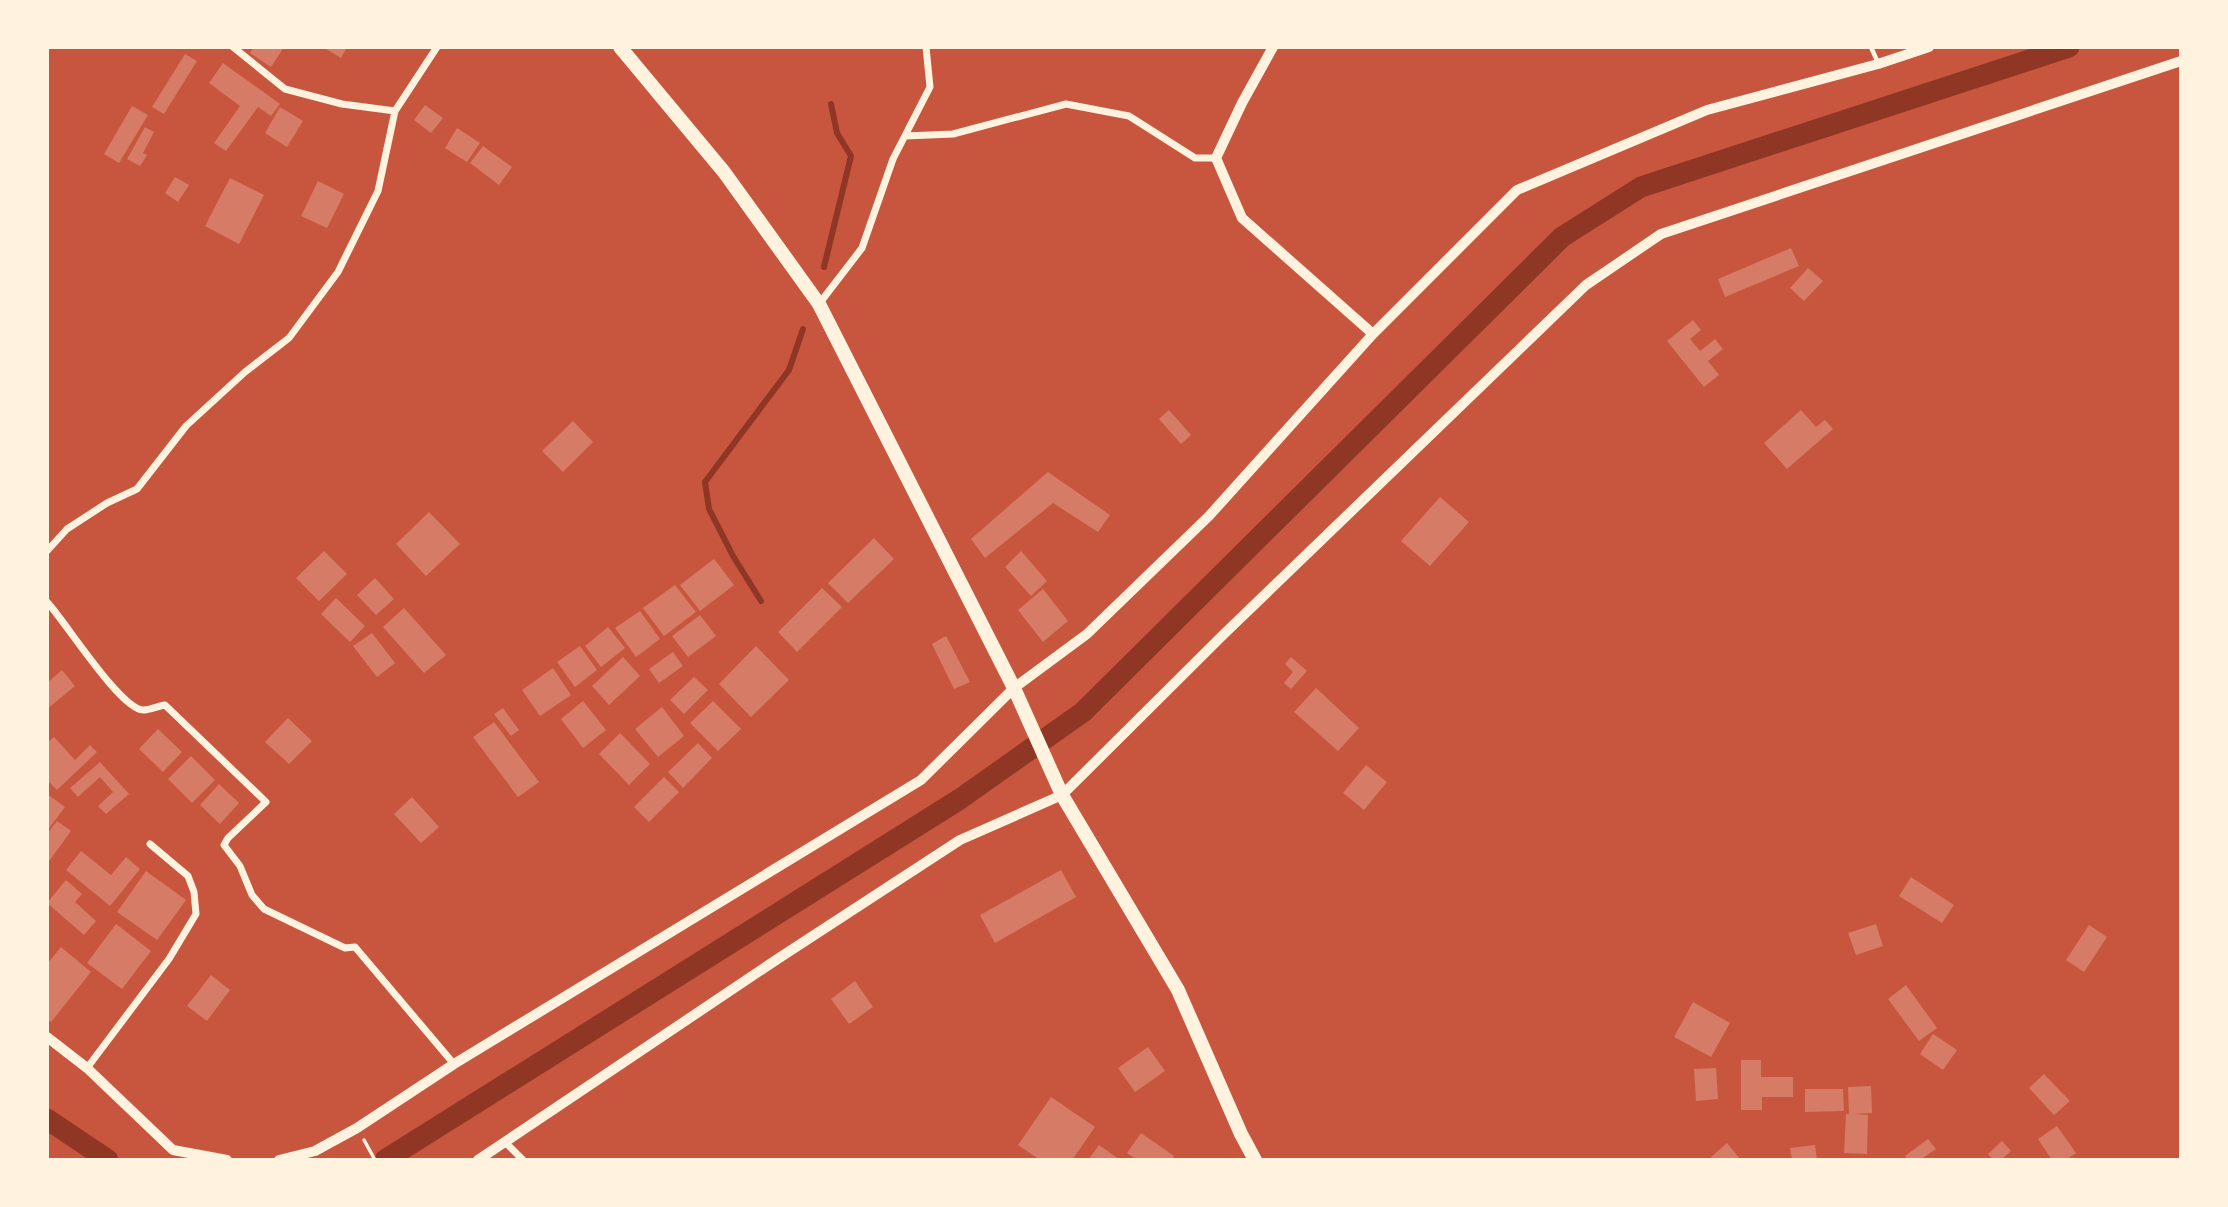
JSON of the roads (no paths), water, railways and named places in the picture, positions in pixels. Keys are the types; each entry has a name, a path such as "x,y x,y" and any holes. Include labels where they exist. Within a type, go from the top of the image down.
{"highway":[{"path":"620,47 724,172 819,304 1014,688 1062,795 1178,990 1255,1160"}],"street":[{"path":"233,47 285,89 342,104 395,111"},
{"path":"47,551 67,529 107,503 137,489 186,426 245,372 289,338 338,272 378,191 395,111 438,47"},
{"path":"819,304 862,248 893,159 930,87 926,47"},
{"path":"1273,47 1216,158 1242,218 1373,334"},
{"path":"279,1160 315,1151 357,1128 454,1064 921,780 1014,688 1087,634 1209,516 1373,334 1517,190 1707,110 1878,64 1913,50 1929,47"},
{"path":"478,1160 960,840 1062,795 1225,633 1586,285 1661,234 2181,61"},
{"path":"905,136 953,134 1066,104 1129,116 1195,158 1216,158"},
{"path":"47,602 63,620 96,668 132,706 143,710 164,705 266,802 224,845 240,866 252,895 264,909 345,948 355,947 454,1064"},
{"path":"87,1068 169,959 196,914 194,892 188,876 150,844"},
{"path":"47,1037 87,1068 173,1150 227,1160"},
{"path":"505,1142 523,1160"}],"lane":[{"path":"1871,47 1878,64"}],"waterway":[{"path":"385,1160 960,799 1083,712 1562,237 1641,187 2069,47"},
{"path":"824,267 851,156 837,133 831,104"},
{"path":"761,601 733,556 709,509 705,482 789,370 803,329"},
{"path":"47,1119 108,1160"}]}
